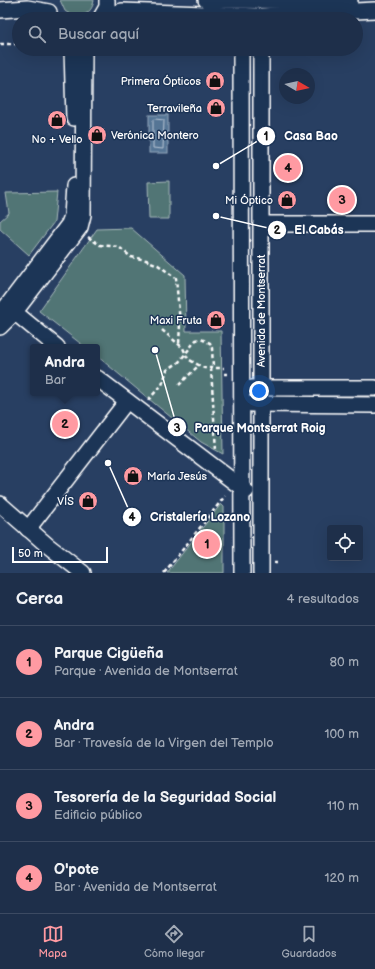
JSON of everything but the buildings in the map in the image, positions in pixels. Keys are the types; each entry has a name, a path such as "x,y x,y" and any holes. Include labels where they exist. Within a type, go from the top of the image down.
{"street":[{"path":"103,12 108,0"},
{"path":"118,12 205,7 250,2 375,1"},
{"path":"244,12 250,2"},
{"path":"250,2 262,12"},
{"path":"205,7 223,12"},
{"path":"0,10 27,8 50,10"},
{"path":"344,12 375,10"},
{"path":"0,327 5,308 69,224 72,216 74,170 72,56"},
{"path":"5,308 80,226 83,216 84,56"},
{"name":"Avenida de Montserrat","path":"241,56 242,573"},
{"name":"Avenida de Montserrat","path":"261,56 261,573"},
{"path":"261,224 375,224"},
{"path":"5,308 53,344"},
{"path":"100,380 242,487 261,504"},
{"path":"242,388 375,388"},
{"path":"28,529 127,401"},
{"path":"242,404 375,404"},
{"path":"0,504 28,529 83,573"}],"path":[{"path":"0,44 12,44"},
{"path":"87,236 100,245 119,247 132,257 146,260 158,265 176,278 180,323 180,345"},
{"path":"162,330 180,345 188,359 199,365 212,368 224,368"},
{"path":"146,402 162,385 167,370 179,362 196,340 205,340 210,343 212,348 216,454"},
{"path":"179,385 199,365"},
{"path":"164,573 225,496"}],"green space":[{"path":"60,0 94,0 93,5 88,12 67,12"},
{"path":"169,181 169,219 149,219 148,182"},
{"path":"57,192 54,222 29,255 0,229 0,221 9,213 6,193"},
{"path":"131,228 185,275 186,331 221,331 223,454 201,442 100,358 100,344 81,344 39,311 97,229"},
{"path":"221,504 224,507 224,573 167,573"}],"water":[{"path":"149,115 168,115 168,153 149,153"}],"place":[{"name":"Primera Ópticos","path":"215,81"},
{"name":"Terravileña","path":"216,108"},
{"name":"No + Vello","path":"57,120"},
{"name":"Verónica Montero","path":"97,135"},
{"name":"Casa Bao","path":"216,166"},
{"name":"O'pote","path":"288,168"},
{"name":"Mi Óptico","path":"287,200"},
{"name":"Tesorería de la Seguridad Social","path":"342,200"},
{"name":"El Cabás","path":"216,216"},
{"name":"Maxi Fruta","path":"216,320"},
{"name":"Parque Montserrat Roig","path":"155,350"},
{"name":"Andra","path":"65,424"},
{"name":"Cristalería Lozano","path":"108,463"},
{"name":"María Jesús","path":"133,476"},
{"name":"VÍS","path":"88,501"},
{"name":"Parque Cigüeña","path":"207,544"}]}
